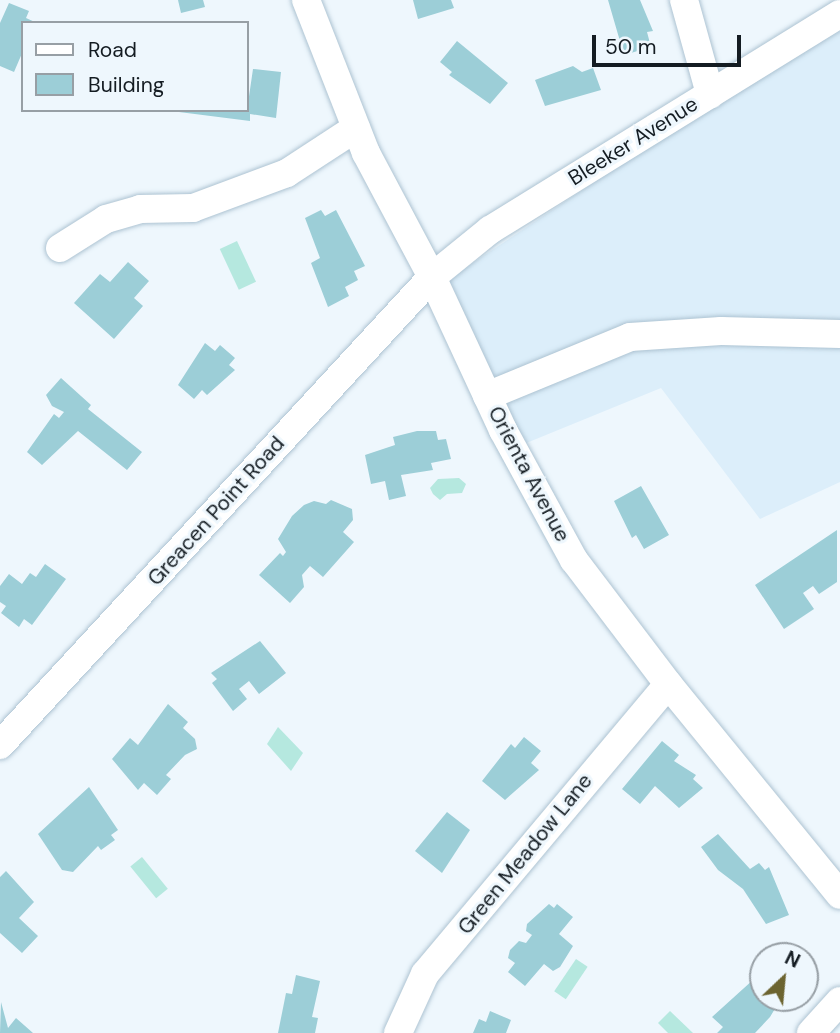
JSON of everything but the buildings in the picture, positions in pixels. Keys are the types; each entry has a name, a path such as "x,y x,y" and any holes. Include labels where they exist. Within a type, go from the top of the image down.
{"street":[{"name":"Orienta Avenue","path":"306,0 356,128 432,277 487,396 574,560 668,684 840,895"},
{"path":"684,0 710,94"},
{"name":"Bleeker Avenue","path":"432,277 491,230 840,14"},
{"path":"60,248 106,219 140,209 193,208 287,173 356,128"},
{"name":"Greacen Point Road","path":"0,745 432,277"},
{"path":"487,396 630,337 721,331 840,334"},
{"name":"Green Meadow Lane","path":"398,1033 425,974 668,684"},
{"path":"811,1033 840,1001"}],"shaded area":[{"path":"840,19 840,482 760,519 661,388 519,446 447,280"},
{"path":"237,241 256,282 239,290 220,249"},
{"path":"459,478 466,484 462,493 447,494 440,500 430,488 438,479"},
{"path":"278,727 303,753 291,771 267,744"},
{"path":"142,857 168,889 156,898 130,866"},
{"path":"576,959 588,967 566,999 554,991"},
{"path":"670,1011 693,1033 668,1033 658,1023"}]}
